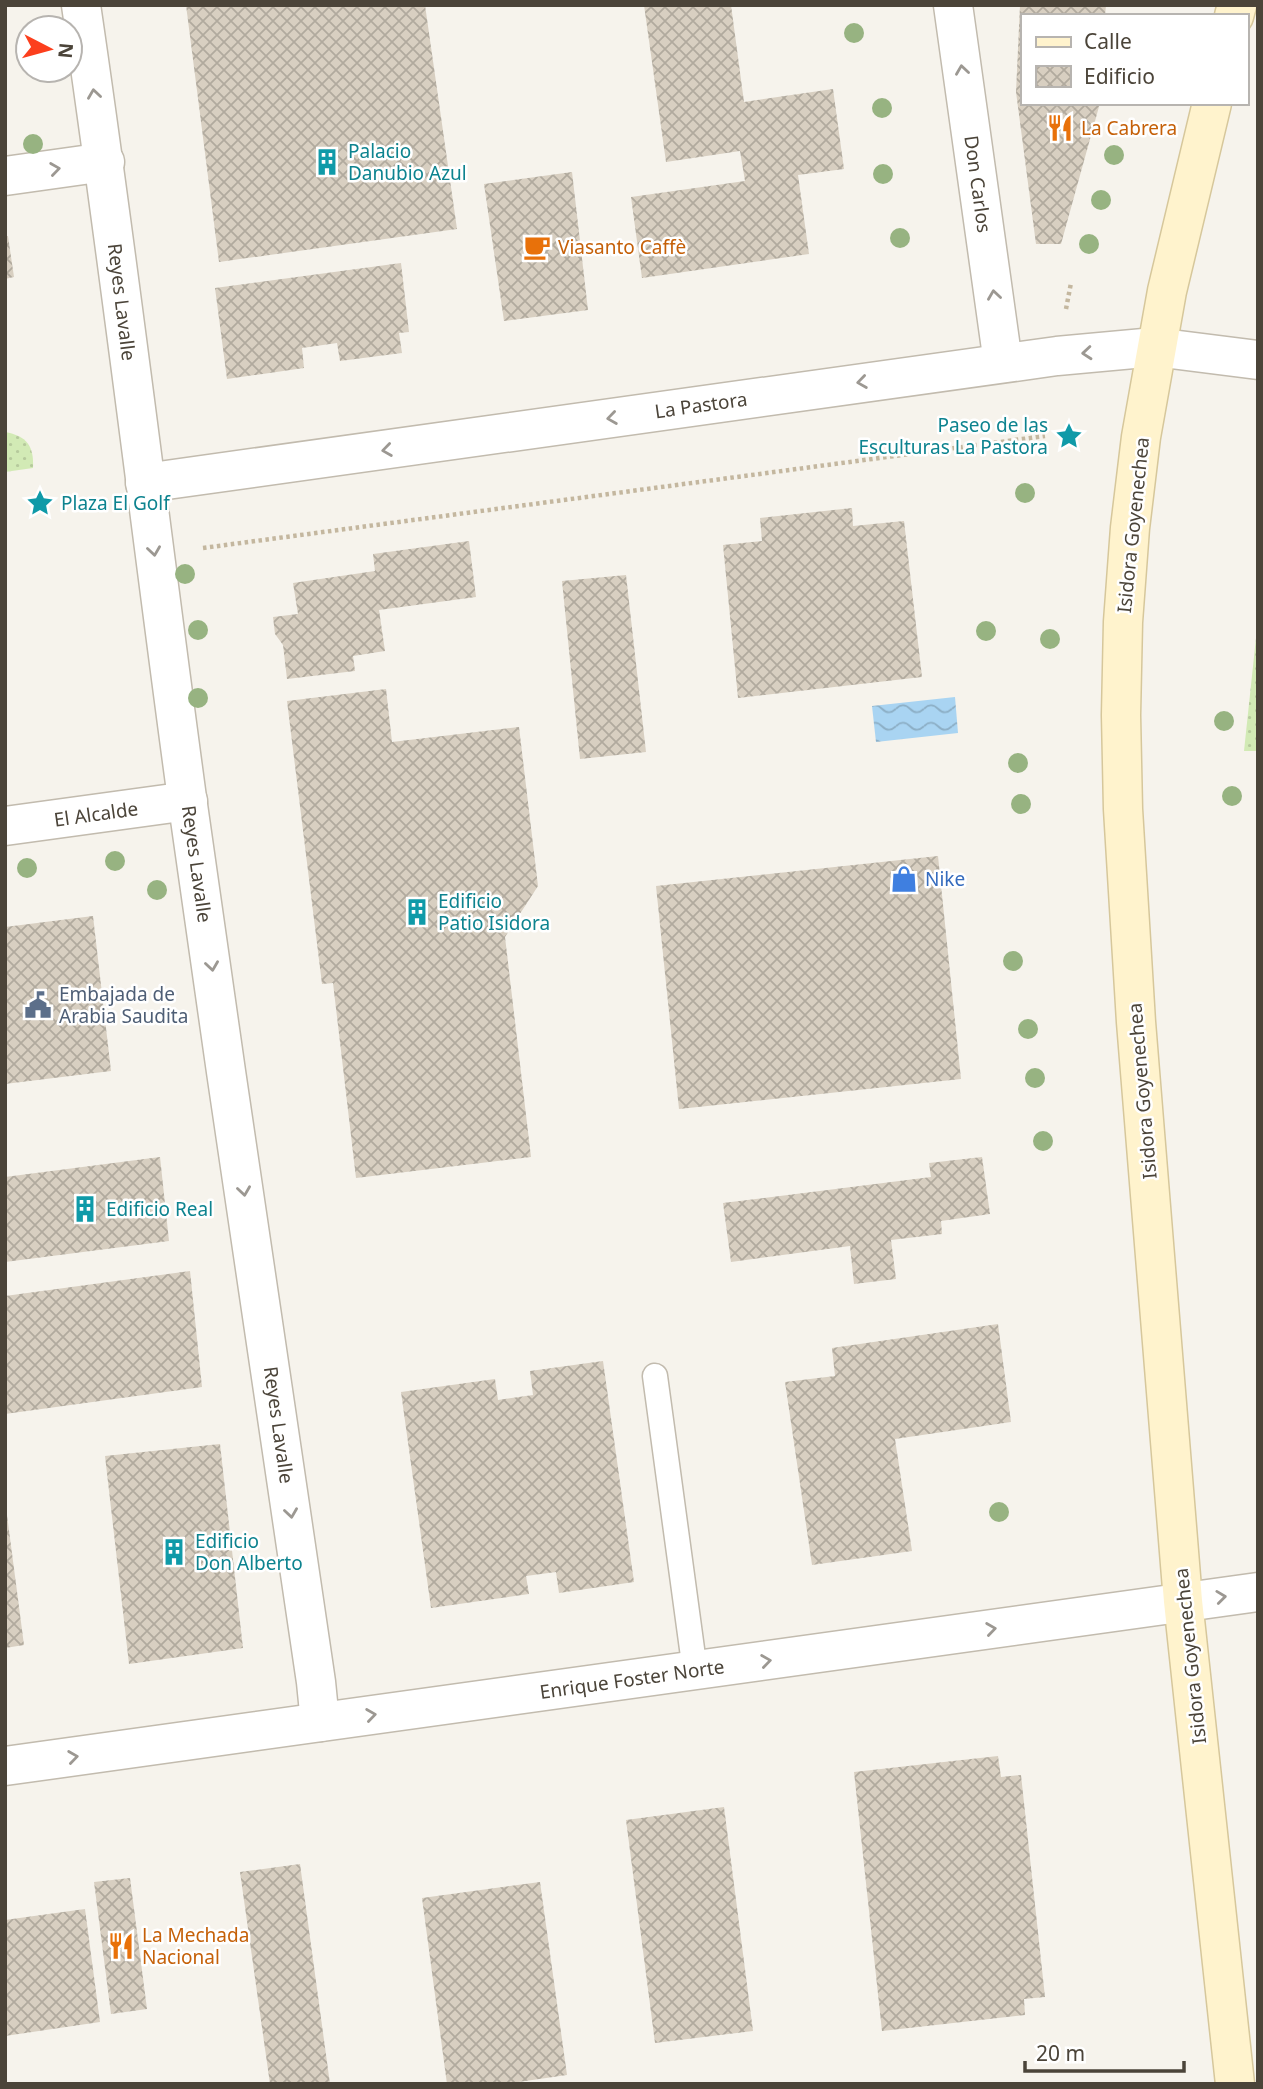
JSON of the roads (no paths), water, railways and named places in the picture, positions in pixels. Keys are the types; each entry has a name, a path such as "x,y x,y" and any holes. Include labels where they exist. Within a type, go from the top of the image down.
{"street":[{"name":"Reyes Lavalle","path":"81,5 105,162 188,801 320,1722"},
{"name":"Don Carlos","path":"953,5 1003,363"},
{"name":"Isidora Goyenechea","path":"1212,105 1169,282 1140,437 1123,622 1121,715 1122,796 1136,1022 1183,1601 1235,2084"},
{"path":"5,176 105,162"},
{"name":"La Pastora","path":"145,483 1057,356 1155,347 1258,360"},
{"name":"El Alcalde","path":"5,826 188,801"},
{"name":"Enrique Foster Norte","path":"5,1766 1258,1592"}],"lane":[{"path":"655,1376 695,1671"}],"water":[{"path":"955,697 958,733 876,742 872,706"}],"place":[{"name":"La Cabrera","path":"1060,128"},
{"name":"Palacio Danubio Azul","path":"327,162"},
{"name":"Viasanto Caffè","path":"537,247"},
{"name":"Paseo de las Esculturas La Pastora","path":"1069,436"},
{"name":"Plaza El Golf","path":"40,503"},
{"name":"Nike","path":"904,879"},
{"name":"Edificio Patio Isidora","path":"417,912"},
{"name":"Embajada de Arabia Saudita","path":"38,1005"},
{"name":"Edificio Real","path":"85,1209"},
{"name":"Edificio Don Alberto","path":"174,1552"},
{"name":"La Mechada Nacional","path":"121,1946"}]}
